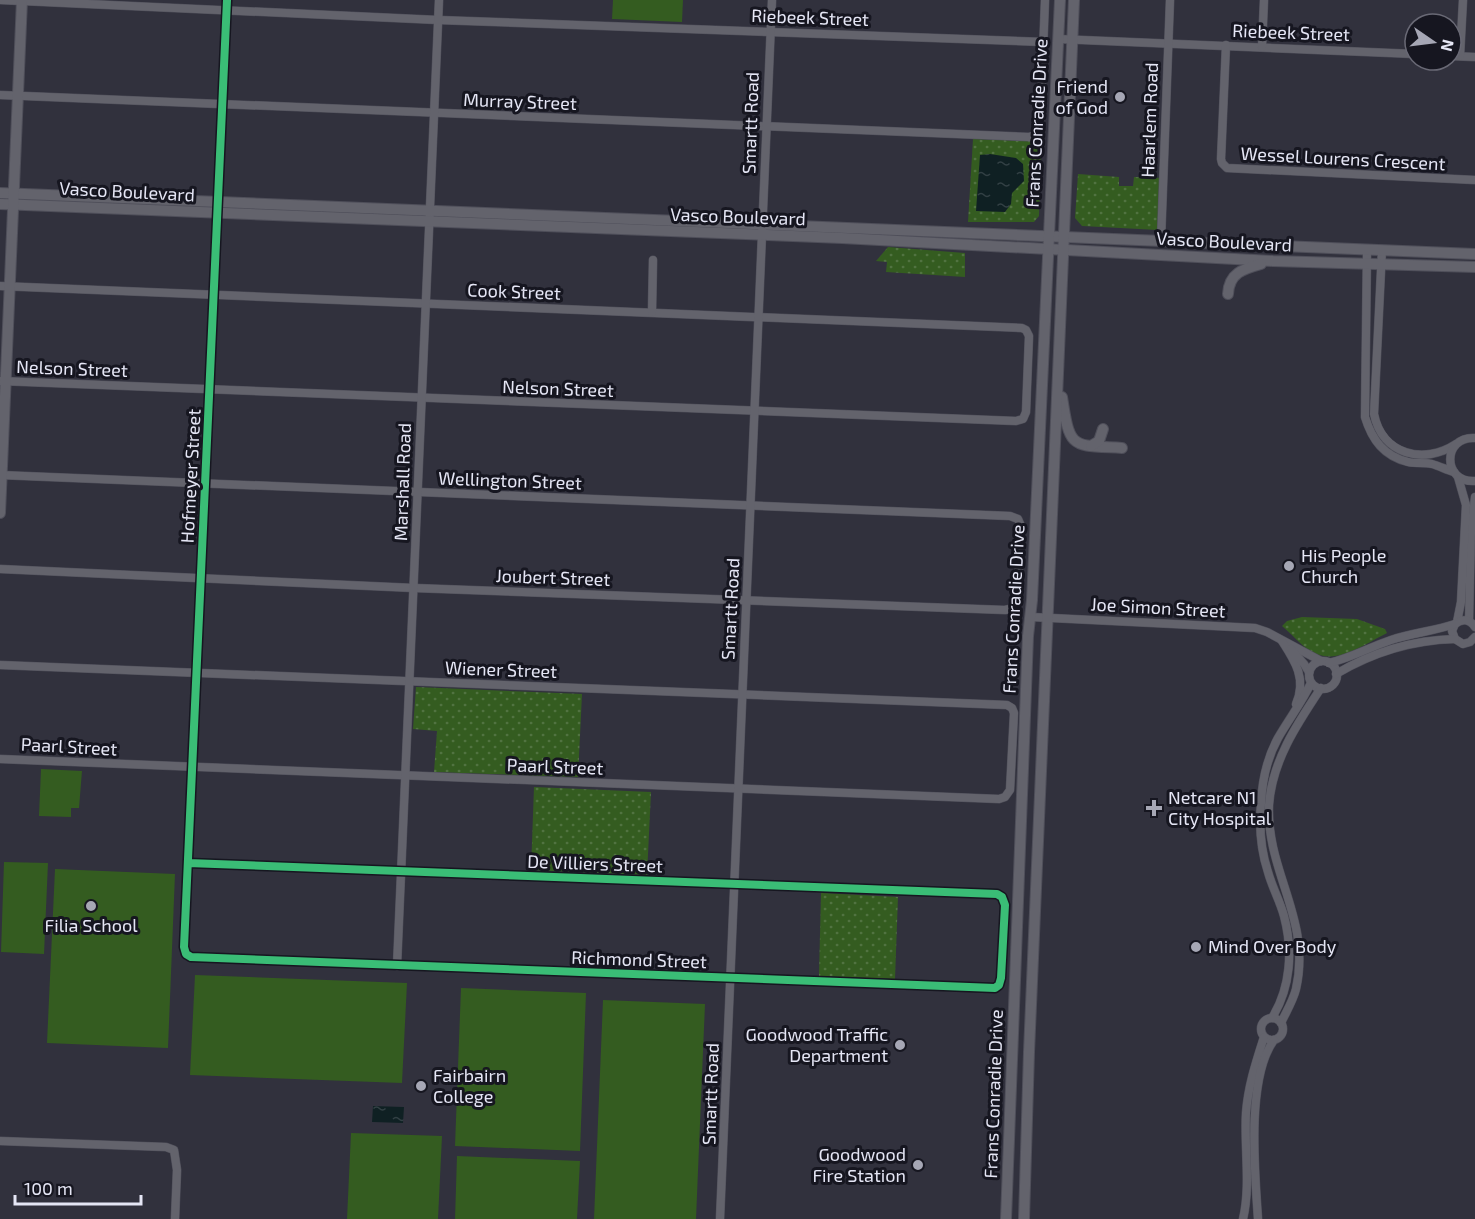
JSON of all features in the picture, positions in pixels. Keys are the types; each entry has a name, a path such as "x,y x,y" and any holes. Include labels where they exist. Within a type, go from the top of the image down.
{"main road":[{"name":"Frans Conradie Drive","path":"1006,1219 1030,617 1060,0"},
{"name":"Frans Conradie Drive","path":"1024,1219 1074,0"},
{"path":"0,513 5,286 13,199 22,1"},
{"name":"Vasco Boulevard","path":"0,193 13,199 762,229 1048,235 1475,254"},
{"name":"Vasco Boulevard","path":"0,204 13,199"},
{"name":"Vasco Boulevard","path":"762,229 1047,250 1273,261 1475,267"},
{"path":"1228,294 1230,284 1238,272 1273,261"},
{"path":"1059,373 1068,432 1079,444 1122,448"},
{"path":"1090,446 1099,441 1103,429"}],"street":[{"name":"Riebeek Street","path":"0,0 438,20 1044,42"},
{"name":"Hofmeyer Street","path":"186,954 184,947 227,0"},
{"name":"Marshall Road","path":"397,966 439,0"},
{"name":"Smartt Road","path":"720,1219 772,0"},
{"path":"1044,42 1045,0"},
{"name":"Haarlem Road","path":"1161,240 1170,0"},
{"path":"1262,47 1264,0"},
{"name":"Riebeek Street","path":"1058,39 1403,53"},
{"name":"Murray Street","path":"0,95 1029,137 1038,134 1044,42"},
{"name":"Wessel Lourens Crescent","path":"1226,45 1221,159 1222,164 1227,168 1475,180"},
{"path":"1367,250 1365,417 1369,429 1376,442 1394,457 1410,462 1431,464 1456,474 1463,480 1475,481"},
{"path":"1382,250 1374,414 1376,424 1384,438 1398,450 1411,453 1433,454 1446,450 1464,439 1475,438"},
{"path":"652,312 653,260"},
{"name":"Cook Street","path":"5,286 758,316 1026,330"},
{"name":"Nelson Street","path":"2,381 1019,421 1023,419 1026,412 1029,336 1026,330"},
{"path":"1456,444 1450,461 1466,506 1461,602 1452,632 1458,642 1466,643 1475,637"},
{"name":"Wellington Street","path":"1,476 751,505 1010,516 1018,519"},
{"path":"1289,720 1301,704 1311,683 1309,672 1313,665 1344,660 1392,639 1437,630 1462,620 1472,624 1471,533 1475,497"},
{"name":"Joubert Street","path":"0,569 414,588 1011,609 1017,601 1021,526 1018,519"},
{"name":"Joe Simon Street","path":"1030,617 1243,627 1267,632 1325,662"},
{"path":"1243,1219 1246,1201 1248,1095 1256,1058 1264,1037 1262,1024 1272,1018 1284,994 1288,973 1289,948 1283,915 1262,848 1261,803 1267,766 1275,744 1299,698 1301,686 1300,674 1281,639"},
{"name":"Joe Simon Street","path":"1281,639 1302,660 1309,672"},
{"path":"1336,674 1366,658 1394,648 1438,639 1455,639"},
{"path":"1258,1219 1254,1127 1257,1097 1266,1055 1274,1040 1282,1034 1281,1023 1295,991 1300,955 1294,915 1275,858 1269,804 1273,779 1283,751 1297,724 1321,688 1332,685 1336,674 1334,668 1325,662"},
{"name":"Wiener Street","path":"0,665 1001,705"},
{"path":"1311,683 1321,688"},
{"name":"Paarl Street","path":"0,759 405,777 1002,799 1010,790 1014,713 1010,706 1001,705"},
{"name":"De Villiers Street","path":"188,862 1000,895"},
{"name":"Richmond Street","path":"186,954 191,957 397,966 995,988 999,985 1001,978 1003,947 1005,905 1000,895"},
{"path":"1272,1018 1281,1023"},
{"path":"1264,1037 1274,1040"},
{"path":"0,1141 166,1147 174,1150 177,1170 175,1219"}],"green space":[{"path":"613,0 683,0 682,22 612,19"},
{"path":"973,139 1030,141 1041,146 1039,216 1034,222 968,222"},
{"path":"1078,174 1119,177 1119,186 1133,186 1134,177 1162,178 1158,230 1082,226 1075,218"},
{"path":"888,247 965,253 965,277 886,272 887,262 876,261"},
{"path":"1302,617 1357,619 1385,629 1387,633 1350,652 1330,656 1320,655 1303,646 1282,626 1287,621"},
{"path":"416,687 582,694 578,777 434,772 437,731 413,729"},
{"path":"41,769 82,771 79,808 71,808 71,817 39,816"},
{"path":"534,787 651,792 647,875 531,870"},
{"path":"4,862 48,863 44,954 1,952"},
{"path":"55,869 175,874 168,1048 47,1043"},
{"path":"821,893 898,897 895,979 819,976"},
{"path":"195,975 407,983 402,1083 190,1075"},
{"path":"461,988 586,993 580,1151 455,1146"},
{"path":"603,1000 705,1004 696,1219 594,1219"},
{"path":"351,1133 442,1136 438,1219 347,1219"},
{"path":"457,1156 580,1161 577,1219 455,1219"}],"water":[{"path":"990,154 1016,158 1023,164 1024,181 1012,193 1011,204 1005,212 976,211 980,155"},
{"path":"373,1106 404,1107 403,1123 372,1122"}],"cycle path":[{"path":"188,863 997,894 1002,897 1005,905 1001,978 999,985 995,988 191,957 186,954 184,947 227,0"}],"place":[{"name":"Friend of God","path":"1120,97"},
{"name":"His People Church","path":"1289,566"},
{"name":"Netcare N1 City Hospital","path":"1154,808"},
{"name":"Filia School","path":"91,906"},
{"name":"Mind Over Body","path":"1196,947"},
{"name":"Goodwood Traffic Department","path":"900,1045"},
{"name":"Fairbairn College","path":"421,1086"},
{"name":"Goodwood Fire Station","path":"918,1165"}]}
